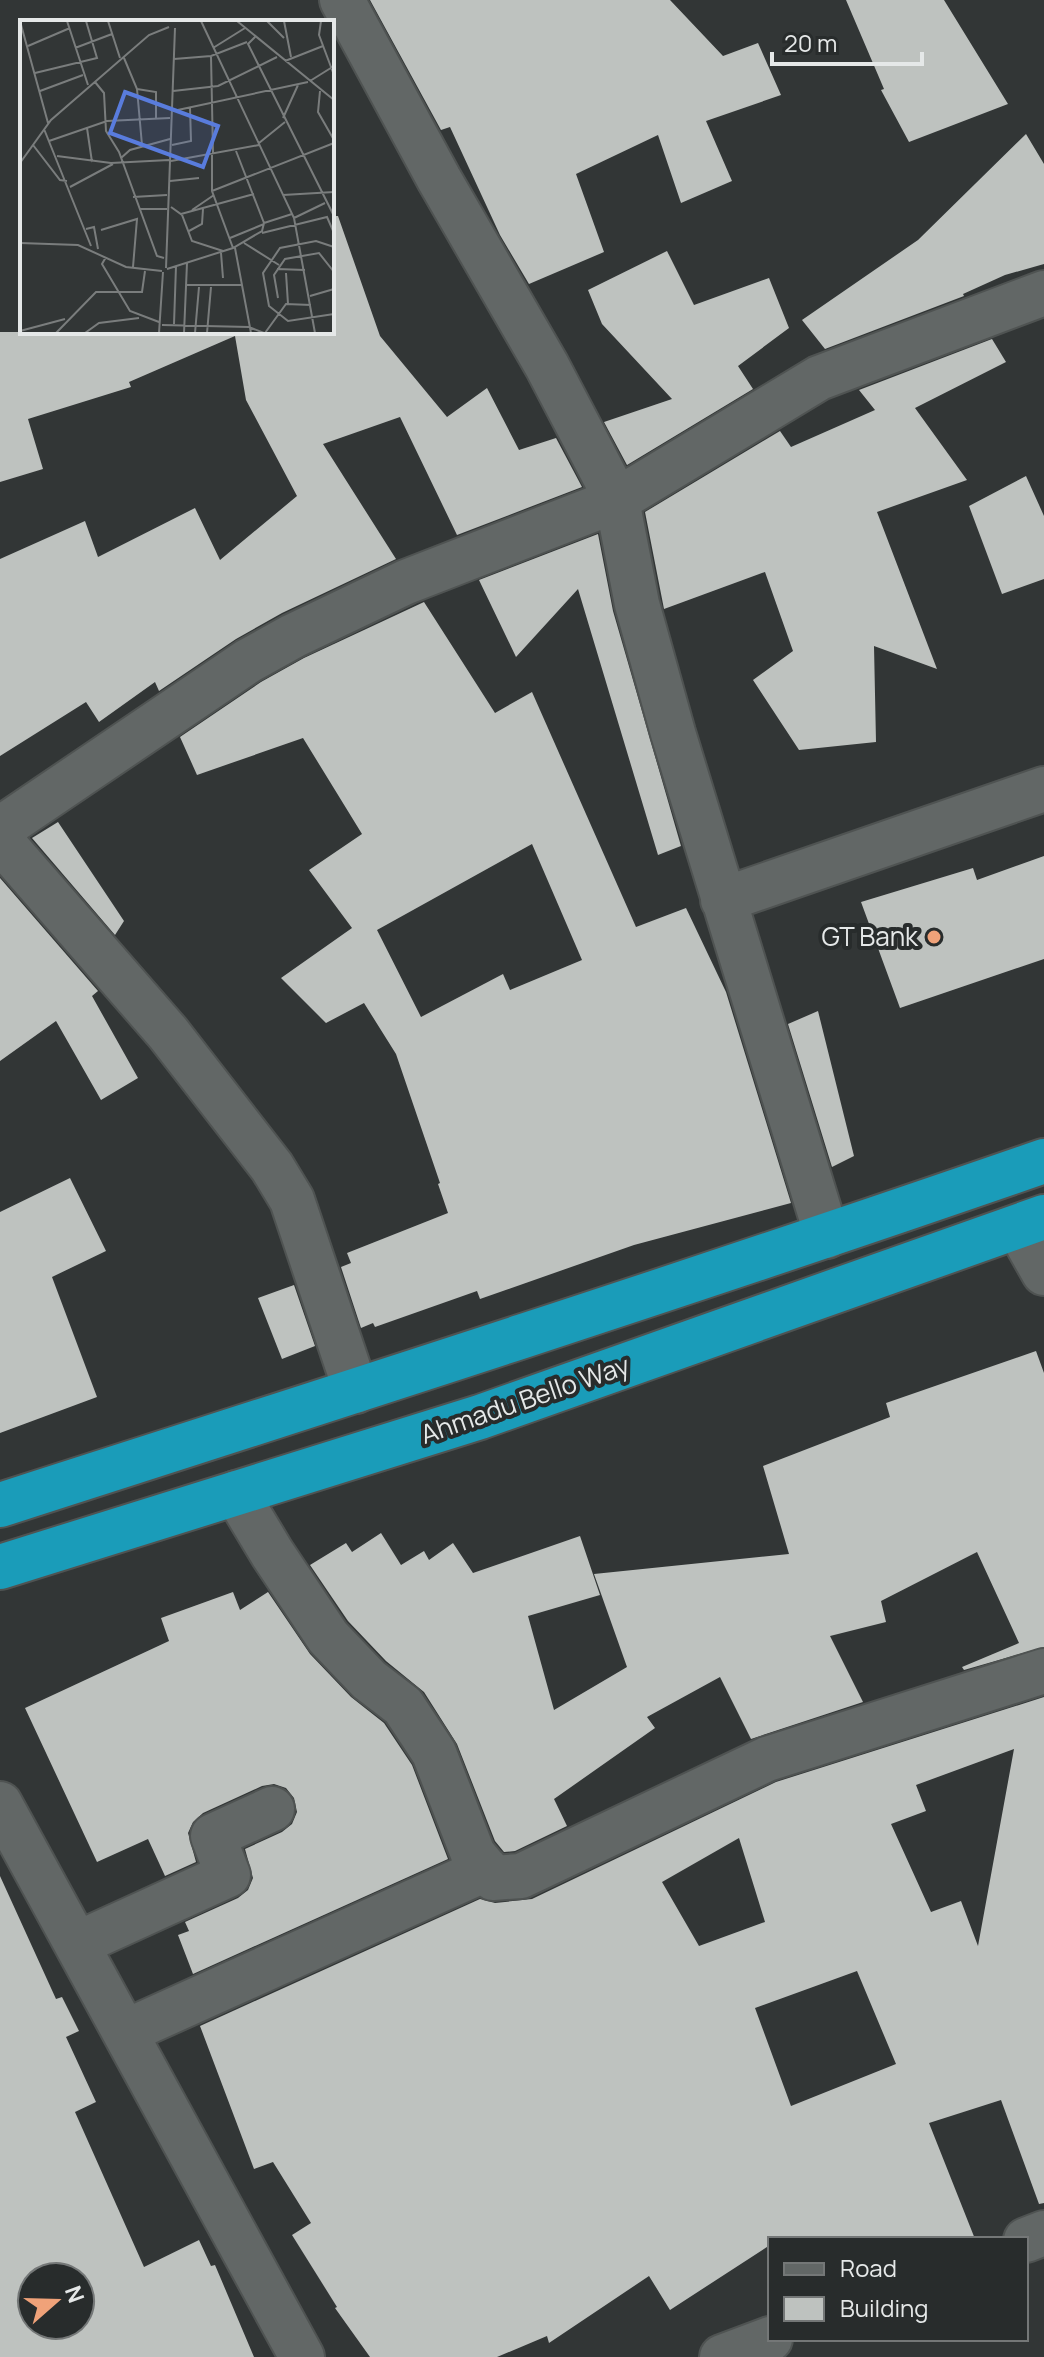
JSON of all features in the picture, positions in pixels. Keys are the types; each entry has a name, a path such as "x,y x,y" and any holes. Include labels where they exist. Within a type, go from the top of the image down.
{"highway":[{"path":"0,1505 827,1236 1044,1161"},
{"name":"Ahmadu Bello Way","path":"0,1567 480,1417 1031,1222"}],"street":[{"path":"342,0 439,179 547,366 617,500 639,613 723,900 827,1236"},
{"path":"0,829 248,661 293,636 406,582 617,500 819,378 1044,293"},
{"path":"723,900 1044,789"},
{"path":"0,840 168,1033 272,1167 292,1200 356,1391"},
{"path":"1031,1222 1044,1273"},
{"path":"236,1493 328,1637 369,1680 403,1706 434,1753 473,1854 493,1878 521,1876 767,1759 1044,1671"},
{"path":"0,1804 302,2357"},
{"path":"77,1944 228,1875 213,1836 272,1809"},
{"path":"125,2032 486,1869"},
{"path":"722,2357 768,2340"}],"building":[{"path":"370,0 670,0 723,56 758,43 781,95 706,121 732,181 681,203 658,135 576,174 604,252 529,284 500,235 450,127 441,130"},
{"path":"846,0 944,0 1008,104 909,142 881,90 884,89"},
{"path":"1026,134 1044,164 1044,264 1005,275 964,296 825,349 802,320 918,240"},
{"path":"334,216 338,216 380,336 447,417 487,388 519,450 556,438 582,487 457,535 400,417 323,444 396,559 282,613 236,639 159,691 155,682 99,722 86,702 0,756 0,559 85,521 98,557 195,508 220,560 297,496 246,400 235,336 129,382 131,387 28,419 43,469 0,482 0,332 334,334"},
{"path":"667,251 694,305 769,278 789,328 738,366 753,389 627,465 604,422 672,399 602,324 588,290"},
{"path":"992,339 1006,362 915,408 967,480 877,512 937,669 874,646 876,742 799,750 753,680 793,651 765,572 664,609 645,512 780,431 791,447 875,410 859,390"},
{"path":"1026,476 1044,516 1044,579 1002,594 969,506"},
{"path":"598,534 613,611 681,846 658,855 578,589 516,657 479,580"},
{"path":"424,602 495,713 532,692 636,927 686,908 726,992 791,1203 634,1245 480,1299 477,1291 375,1327 373,1323 361,1328 341,1267 351,1263 347,1253 448,1213 396,1054 364,1003 326,1023 281,978 352,928 309,870 362,834 303,738 197,775 180,737 261,682 304,658","holes":["532,844 582,960 510,990 503,974 421,1017 377,930"]},
{"path":"58,822 124,921 115,935 32,838"},
{"name":"GT Bank","path":"1044,856 1044,959 900,1008 861,902 973,868 977,880"},
{"path":"0,878 98,991 92,996 138,1078 101,1100 56,1021 0,1061"},
{"path":"818,1011 854,1156 832,1167 788,1024"},
{"path":"70,1178 106,1251 52,1277 97,1397 0,1433 0,1212"},
{"path":"294,1285 315,1346 282,1359 258,1298"},
{"path":"1036,1351 1044,1373 1044,1647 964,1670 962,1667 1019,1643 977,1552 881,1601 886,1622 830,1636 863,1702 751,1739 720,1677 647,1717 655,1728 554,1799 567,1826 515,1851 504,1852 495,1841 457,1744 424,1692 386,1661 348,1621 310,1565 346,1543 352,1552 381,1533 401,1565 424,1551 429,1560 453,1543 473,1573 580,1536 600,1595 528,1616 554,1710 627,1667 594,1574 789,1554 763,1466 890,1417 886,1403"},
{"path":"233,1592 240,1610 268,1592 310,1654 351,1697 384,1723 412,1765 448,1859 193,1974 178,1935 189,1931 185,1922 238,1898 248,1890 253,1878 245,1849 292,1824 297,1812 294,1798 286,1788 274,1784 262,1786 203,1813 193,1822 188,1833 196,1862 165,1876 148,1839 97,1862 25,1708 169,1641 161,1618"},
{"path":"1044,1697 1044,2203 1039,2204 1001,2100 929,2123 974,2237 768,2237 768,2246 670,2310 649,2276 549,2343 547,2336 497,2357 370,2357 335,2308 292,2235 311,2223 273,2162 254,2169 200,2026 480,1899 495,1903 532,1899 776,1782","holes":["1014,1749 978,1946 961,1901 931,1912 891,1824 926,1811 916,1785","739,1838 765,1922 699,1946 662,1882","857,1971 896,2064 791,2106 755,2008"]},
{"path":"0,1876 56,1999 62,1997 79,2031 66,2037 96,2102 75,2112 144,2267 199,2240 211,2266 215,2265 254,2357 0,2357"}],"place":[{"name":"GT Bank","path":"934,937"}]}
